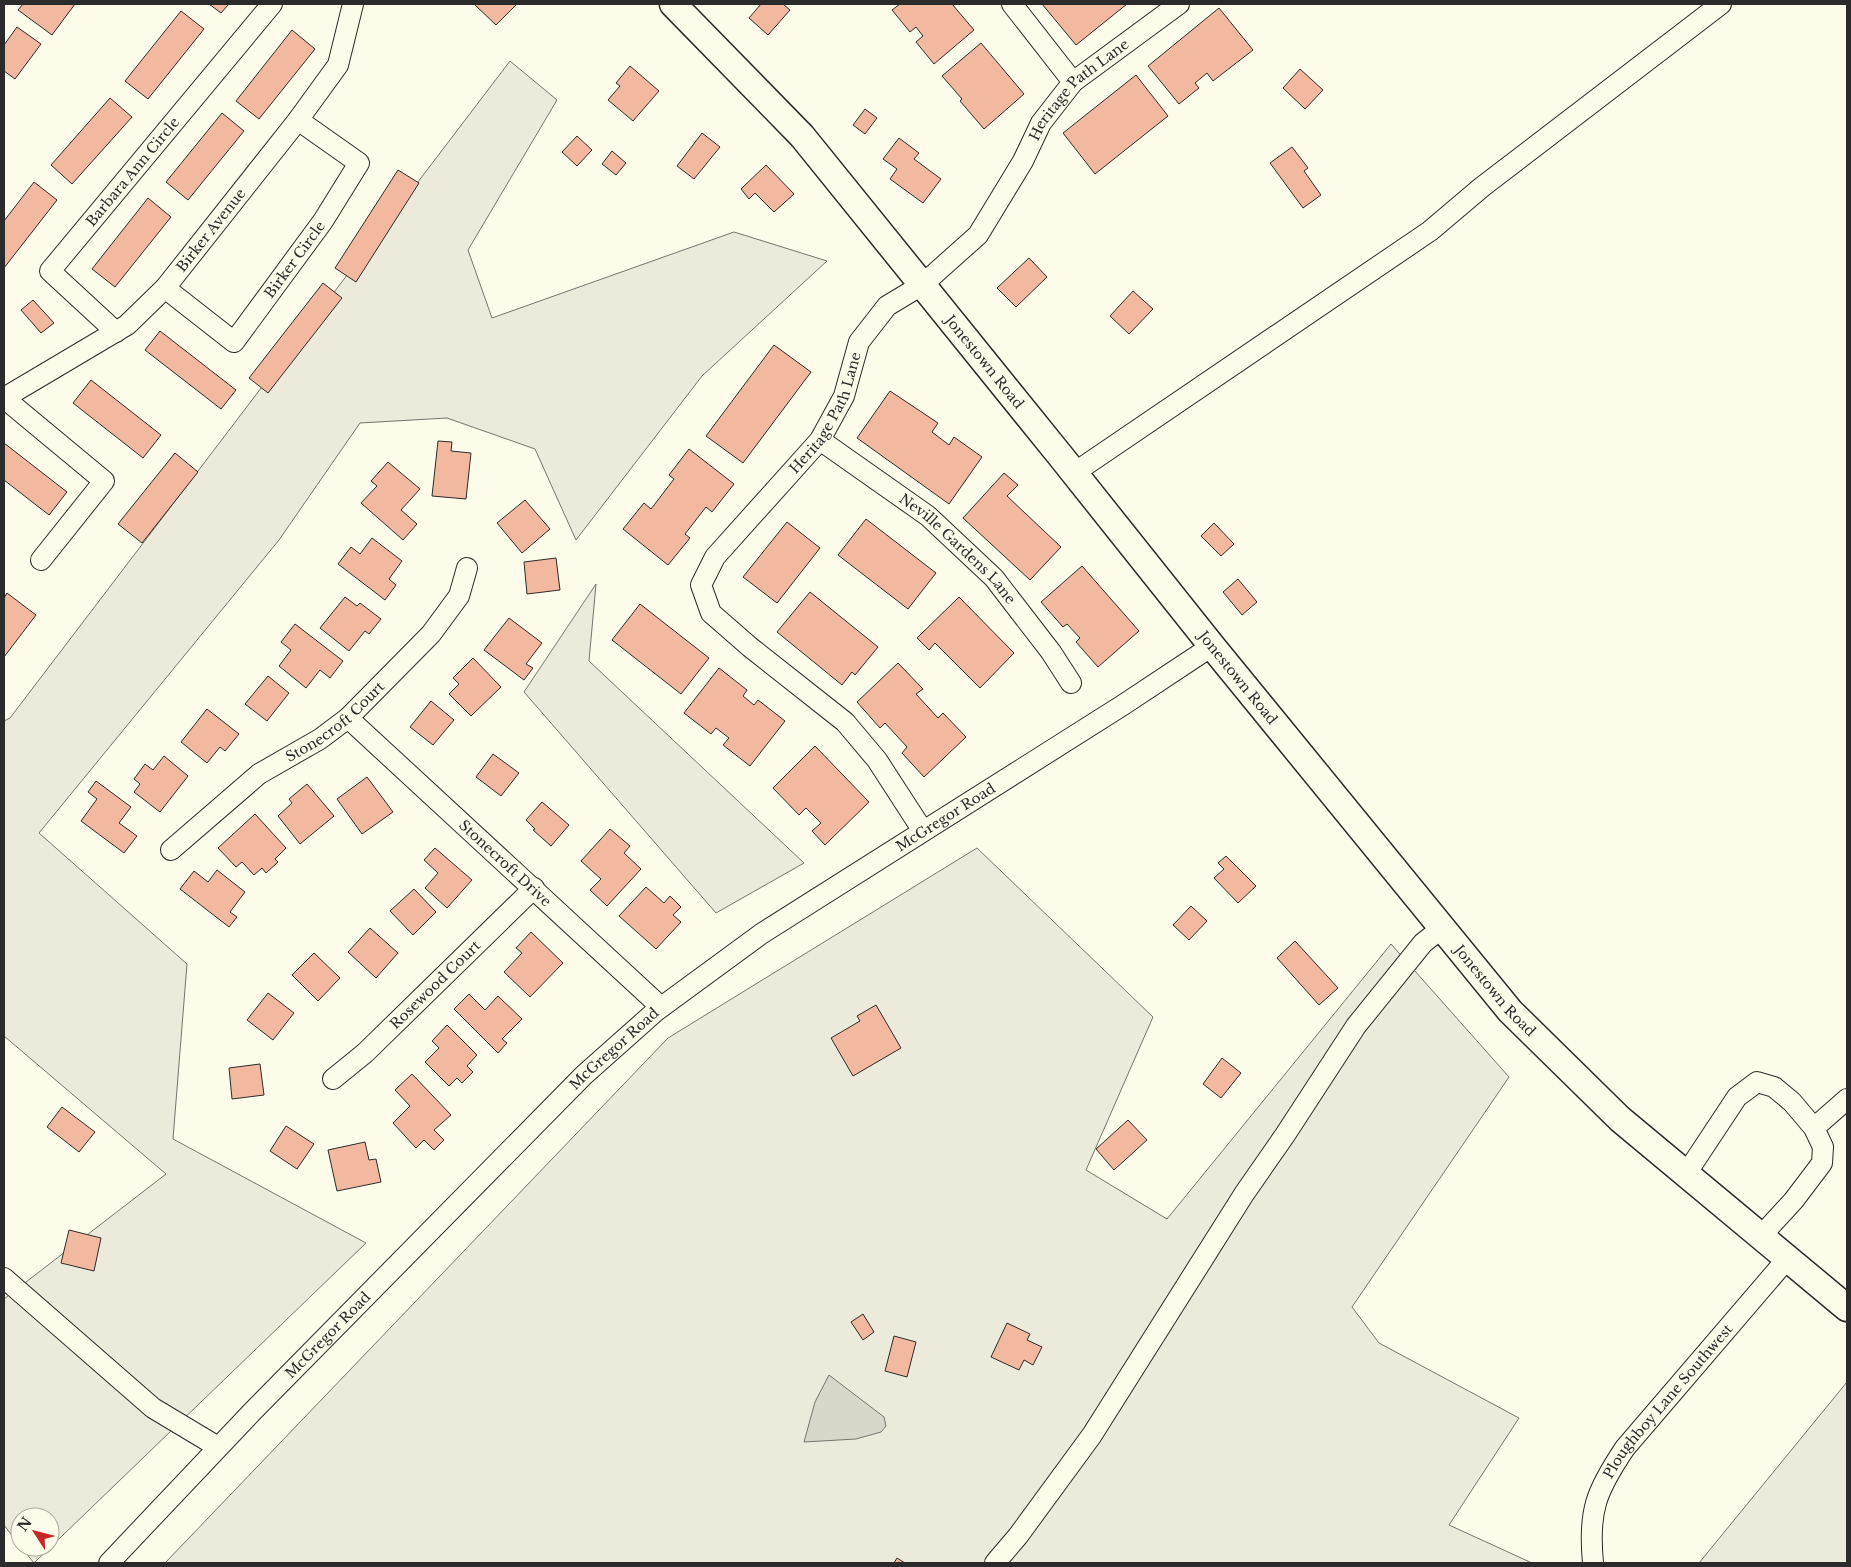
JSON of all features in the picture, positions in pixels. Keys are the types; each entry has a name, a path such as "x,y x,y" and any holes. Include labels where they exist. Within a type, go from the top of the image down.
{"main road":[{"name":"Jonestown Road","path":"675,4 802,136 1212,646 1510,1011 1620,1119 1847,1308"}],"street":[{"name":"Barbara Ann Circle","path":"116,332 50,271 272,4"},
{"name":"Birker Avenue","path":"4,398 127,325 165,288 298,120 338,65 353,4"},
{"path":"1012,4 1073,82"},
{"name":"Heritage Path Lane","path":"923,831 877,760 845,722 711,614 702,584 715,557 820,440 844,396 859,342 887,306 922,285 978,235 1023,161 1041,123 1073,82 1179,4"},
{"path":"1074,473 1430,230 1482,187 1721,4"},
{"name":"Birker Circle","path":"165,288 234,342 323,221 360,164 298,120"},
{"path":"4,398 104,481 41,560"},
{"name":"Neville Gardens Lane","path":"820,440 928,516 994,578 1051,652 1071,683"},
{"name":"Stonecroft Court","path":"171,850 259,774 320,739 348,718 431,634 459,596 467,568"},
{"name":"McGregor Road","path":"109,1563 218,1447 584,1075 661,1007 761,934 1123,705 1212,646"},
{"name":"Stonecroft Drive","path":"348,718 661,1007"},
{"name":"Rosewood Court","path":"333,1079 365,1053 534,888"},
{"path":"995,1563 1018,1536 1092,1435 1244,1194 1356,1026 1423,942 1442,928"},
{"path":"1686,1174 1737,1096 1757,1082 1774,1087 1792,1102 1814,1128 1822,1147 1822,1163 1794,1200 1760,1236"},
{"path":"1814,1128 1847,1100"},
{"name":"Ploughboy Lane Southwest","path":"1593,1563 1591,1538 1593,1513 1597,1497 1607,1475 1625,1448 1787,1259"},
{"path":"4,1278 153,1408 218,1447"}],"shaded area":[{"path":"510,61 557,100 468,250 492,318 734,232 827,261 702,376 576,540 535,449 447,418 360,423 279,540 39,833 187,964 173,1139 366,1243 60,1538 60,1507 10,1507 10,1533 4,1525 4,1299 166,1174 4,1036 4,721 10,718"},
{"path":"596,584 589,661 804,863 716,913 524,692"},
{"path":"977,848 1153,1017 1086,1170 1167,1219 1391,944 1509,1077 1352,1307 1379,1343 1519,1418 1449,1525 1532,1563 165,1563 668,1038"},
{"path":"829,1375 884,1417 886,1426 881,1432 856,1439 804,1442 815,1402"},
{"path":"1847,1382 1847,1563 1699,1563"},
{"path":"29,1557 40,1557 34,1563"}],"building":[{"path":"23,4 75,4 52,35 18,10"},
{"path":"209,4 229,4 221,13"},
{"path":"474,4 517,4 496,25"},
{"path":"761,4 783,4 790,10 768,35 749,18"},
{"path":"900,4 952,4 974,30 934,64 916,42 923,36 916,27 910,32 892,10"},
{"path":"1042,4 1127,4 1076,45"},
{"path":"1219,8 1253,50 1213,81 1207,73 1195,83 1199,88 1179,104 1148,66"},
{"path":"181,11 204,29 148,99 125,81"},
{"path":"17,27 41,44 15,79 4,71 4,45"},
{"path":"292,30 315,49 259,119 236,101"},
{"path":"981,43 1024,94 984,129 942,76"},
{"path":"630,66 659,91 633,121 608,100 620,86 616,83"},
{"path":"1300,69 1323,90 1305,109 1283,88"},
{"path":"1136,75 1168,116 1095,174 1063,133"},
{"path":"110,98 132,117 72,184 51,165"},
{"path":"865,109 877,118 865,134 853,125"},
{"path":"222,113 244,131 188,200 166,182"},
{"path":"702,133 720,147 694,179 677,166"},
{"path":"577,136 592,150 577,166 562,152"},
{"path":"899,138 919,153 914,159 941,179 923,203 890,179 897,169 883,159"},
{"path":"1292,147 1308,168 1304,171 1321,195 1303,208 1270,163"},
{"path":"612,151 626,163 616,175 602,164"},
{"path":"766,165 794,194 774,212 755,193 749,199 741,189"},
{"path":"398,170 419,183 356,282 335,268"},
{"path":"34,182 57,200 4,268 4,221"},
{"path":"148,198 171,217 115,287 92,269"},
{"path":"1029,258 1047,277 1016,307 997,288"},
{"path":"323,283 342,298 268,393 249,378"},
{"path":"1133,291 1153,309 1129,334 1110,316"},
{"path":"33,300 54,323 41,333 21,310"},
{"path":"160,331 236,390 221,409 145,350"},
{"path":"774,345 811,372 743,463 706,436"},
{"path":"91,380 161,435 143,458 73,403"},
{"path":"890,391 938,423 932,432 949,445 954,437 982,457 949,504 857,438"},
{"path":"438,441 452,442 451,451 471,453 466,499 432,496"},
{"path":"4,443 67,492 49,515 4,480"},
{"path":"689,449 734,484 712,512 706,507 685,534 690,538 668,565 623,529 644,503 651,509 674,479 669,475"},
{"path":"175,453 198,472 142,543 118,524"},
{"path":"388,462 420,489 401,510 417,524 403,540 361,503 377,486 371,481"},
{"path":"1004,473 1018,485 1007,496 1061,547 1030,580 963,518"},
{"path":"525,500 550,529 522,553 497,523"},
{"path":"866,519 936,573 908,609 838,555"},
{"path":"787,522 820,548 777,603 743,577"},
{"path":"1214,523 1234,544 1221,556 1201,536"},
{"path":"372,538 402,561 389,579 396,585 385,600 338,564 351,547 360,554"},
{"path":"556,558 560,590 527,594 524,562"},
{"path":"1082,566 1139,631 1098,667 1076,642 1080,638 1067,624 1063,627 1041,602"},
{"path":"1238,579 1257,602 1242,615 1223,592"},
{"path":"810,592 878,647 855,675 852,672 842,685 777,632"},
{"path":"7,593 36,615 4,657 4,598"},
{"path":"345,597 357,606 360,603 381,619 369,634 365,631 349,651 320,628"},
{"path":"959,597 1014,653 980,688 935,643 929,650 917,638"},
{"path":"640,604 709,658 681,694 612,640"},
{"path":"509,618 542,643 526,664 533,668 524,680 484,650"},
{"path":"295,624 343,661 330,678 320,670 306,688 279,666 291,650 281,642"},
{"path":"473,658 501,687 471,716 449,694 459,684 453,678"},
{"path":"898,663 923,689 916,694 938,718 943,713 966,737 924,777 902,753 907,747 885,723 880,728 857,702"},
{"path":"719,668 747,690 743,696 754,705 758,700 785,721 750,766 723,745 729,738 716,728 711,734 684,713"},
{"path":"268,676 289,693 267,721 245,704"},
{"path":"431,701 454,720 433,745 410,727"},
{"path":"207,709 239,734 225,751 220,747 207,763 181,742"},
{"path":"815,746 869,802 825,845 812,831 821,823 806,808 799,815 773,788"},
{"path":"493,754 519,773 501,796 476,777"},
{"path":"164,756 188,776 160,812 134,792 140,784 134,779 145,764 153,770"},
{"path":"367,777 393,812 362,834 337,799"},
{"path":"96,781 131,807 119,823 137,836 124,853 81,821 97,799 88,792"},
{"path":"307,784 334,816 300,844 278,816 292,803 289,799"},
{"path":"542,802 569,825 551,846 533,830 535,829 526,820"},
{"path":"255,814 286,848 275,859 278,862 266,873 262,868 254,875 242,862 236,867 218,848"},
{"path":"610,829 630,846 624,853 641,869 607,906 590,890 601,879 581,861"},
{"path":"435,848 472,880 447,908 425,888 438,873 424,860"},
{"path":"1226,856 1256,886 1238,903 1214,878 1224,869 1218,863"},
{"path":"217,870 245,892 230,912 237,917 229,927 180,889 194,871 208,882"},
{"path":"646,887 664,903 670,896 681,907 673,915 681,922 656,949 619,916"},
{"path":"414,889 436,912 413,935 390,911"},
{"path":"1191,906 1207,921 1189,940 1173,925"},
{"path":"370,928 398,953 376,978 348,952"},
{"path":"531,932 563,963 530,997 504,972 522,953 516,948"},
{"path":"1295,941 1338,988 1319,1005 1277,958"},
{"path":"314,953 340,978 318,1001 292,975"},
{"path":"268,993 294,1013 273,1040 247,1020"},
{"path":"469,994 485,1010 498,996 522,1019 502,1039 507,1043 498,1053 454,1009"},
{"path":"876,1005 901,1048 853,1076 831,1038 860,1021 857,1016"},
{"path":"447,1025 477,1055 467,1066 473,1072 462,1083 457,1078 449,1086 425,1062 439,1048 432,1041"},
{"path":"1222,1058 1241,1073 1221,1098 1203,1084"},
{"path":"260,1064 264,1095 232,1099 229,1068"},
{"path":"412,1074 451,1115 434,1130 444,1140 434,1150 424,1140 416,1148 393,1123 410,1106 395,1090"},
{"path":"62,1107 95,1132 79,1152 47,1127"},
{"path":"1128,1120 1147,1140 1114,1170 1096,1149"},
{"path":"286,1126 314,1144 297,1169 270,1151"},
{"path":"365,1142 369,1160 376,1159 381,1182 337,1191 328,1150"},
{"path":"69,1230 101,1238 94,1271 61,1263"},
{"path":"863,1314 874,1332 863,1340 851,1322"},
{"path":"1007,1323 1030,1334 1027,1340 1042,1347 1033,1365 1024,1360 1019,1370 991,1357"},
{"path":"894,1336 916,1342 907,1377 885,1371"},
{"path":"897,1558 905,1563 894,1563"}]}
